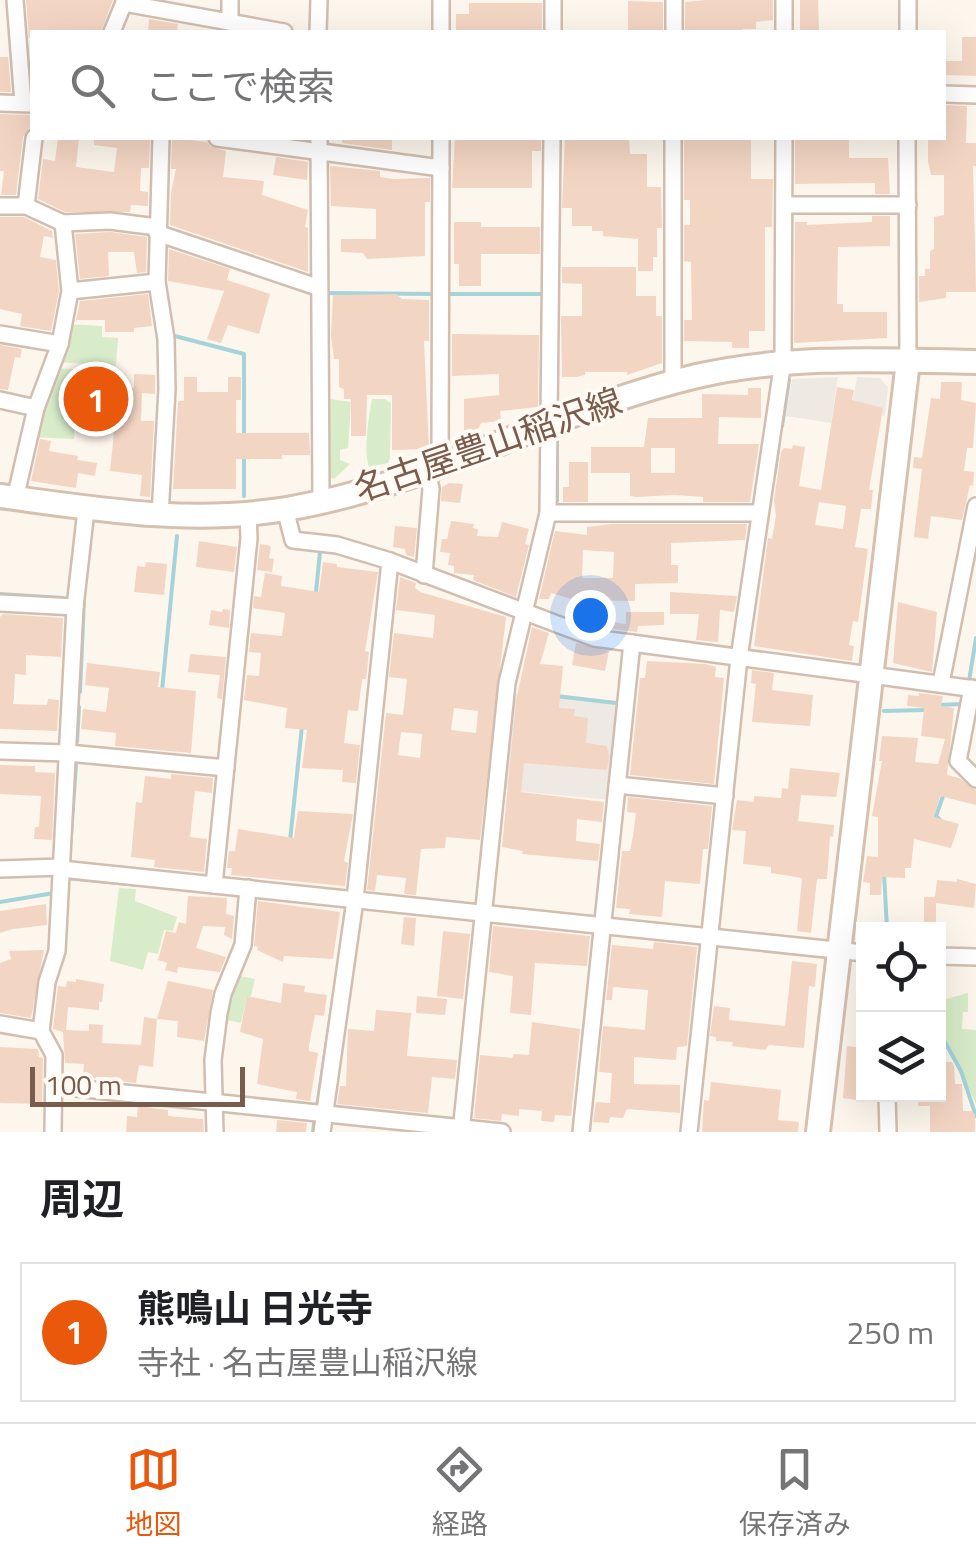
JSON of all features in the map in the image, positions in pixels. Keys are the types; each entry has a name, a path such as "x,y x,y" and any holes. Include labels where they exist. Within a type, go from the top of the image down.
{"main road":[{"path":"818,1132 908,361"},
{"name":"名古屋豊山稲沢線","path":"8,498 160,516 285,509 434,467 674,383 735,368 783,362 976,362"}],"street":[{"path":"0,103 28,104 15,0"},
{"path":"230,0 230,22"},
{"path":"318,0 318,30"},
{"path":"441,0 441,30"},
{"path":"552,30 553,0"},
{"path":"674,0 674,30"},
{"path":"784,0 784,30"},
{"path":"908,0 908,30"},
{"path":"113,30 125,1 273,30"},
{"path":"946,94 976,94"},
{"path":"26,206 34,140"},
{"path":"160,140 157,282 166,339 167,389 160,516"},
{"path":"246,140 319,145 441,168"},
{"path":"424,574 434,467 441,140"},
{"path":"461,1130 507,683 548,513 552,140"},
{"path":"673,140 674,383"},
{"path":"689,1132 739,658 783,362 784,140"},
{"path":"907,140 908,361"},
{"path":"319,145 320,502"},
{"path":"785,205 908,205"},
{"path":"0,206 26,206 63,223 110,221 157,230 318,287"},
{"path":"8,498 60,344 70,291 63,223"},
{"path":"70,291 157,282"},
{"path":"0,334 60,344"},
{"path":"0,400 36,408"},
{"path":"285,509 293,540 337,544 594,638 974,688 958,761 976,778"},
{"path":"53,1132 54,1055 40,1031 47,982 57,951 75,607 86,510"},
{"path":"214,885 249,538 248,513"},
{"path":"548,513 760,513"},
{"path":"941,683 968,593 975,514"},
{"path":"322,1132 319,1113 355,900 390,562"},
{"path":"0,603 75,607"},
{"path":"582,1132 632,643"},
{"path":"0,751 68,753 226,768"},
{"path":"617,785 724,796"},
{"path":"0,870 61,868 214,885 247,893 355,900 856,952"},
{"path":"214,1132 214,1060 219,1013 243,945 247,893"},
{"path":"946,956 976,957"},
{"path":"0,1024 40,1031"},
{"path":"56,1086 502,1132"},
{"path":"888,1102 888,1132"}],"shaded area":[{"path":"838,377 831,423 786,416 792,379"},
{"path":"857,377 880,378 888,387 885,416 851,411"},
{"path":"515,693 620,704 611,800 505,790"}],"green space":[{"path":"67,324 102,326 102,337 118,338 116,366 57,362"},
{"path":"54,368 87,370 86,384 78,384 74,439 33,437"},
{"path":"372,399 391,403 390,458 388,463 369,467 367,443"},
{"path":"328,401 351,402 348,448 340,450 340,460 350,464 335,478 328,479"},
{"path":"119,888 136,889 135,901 177,917 173,931 164,930 158,954 148,952 143,970 110,961"},
{"path":"235,975 255,979 241,1023 222,1019"},
{"path":"968,993 968,1012 963,1012 962,1029 976,1030 976,1104 946,1040 946,999"}],"building":[{"path":"26,0 113,0 102,30 30,30 29,38"},
{"path":"773,0 773,20 756,22 756,29 685,30 685,2"},
{"path":"800,0 818,0 819,30 800,30"},
{"path":"628,1 663,2 663,30 628,30"},
{"path":"469,3 542,3 542,30 456,30 456,14 469,14"},
{"path":"149,19 178,24 177,30 148,30"},
{"path":"962,37 976,37 976,76 946,75 946,61 962,61"},
{"path":"0,57 8,57 11,92 0,92"},
{"path":"946,105 967,106 966,143 976,143 976,292 946,292 946,298 919,302 919,276 925,276 925,269 930,269 930,251 934,249 934,217 944,215 944,175 931,175 928,140 946,140"},
{"path":"0,114 30,115 30,128 23,137 16,195 1,195 4,171 0,171"},
{"path":"58,140 79,140 76,167 114,172 117,148 94,145 94,140 150,140 149,168 141,168 140,191 148,192 148,206 131,205 130,212 65,212 38,199 43,159 55,161"},
{"path":"172,140 207,142 226,151 223,177 264,181 262,195 308,210 308,272 170,225 176,169 171,169"},
{"path":"392,140 392,150 342,143"},
{"path":"455,140 541,140 541,151 532,151 532,188 452,188"},
{"path":"565,140 629,140 630,154 647,154 647,187 661,187 662,228 657,228 653,271 638,271 638,239 603,236 603,231 592,231 592,226 572,226 572,208 562,208"},
{"path":"684,140 751,140 751,179 773,179 772,227 765,227 765,331 749,331 749,348 732,348 732,342 684,341 684,320 692,320 691,262 684,261 684,225 690,225 690,200 684,200"},
{"path":"795,140 849,140 849,158 888,158 890,194 875,194 875,183 795,184"},
{"path":"276,157 308,162 307,180 273,175"},
{"path":"330,166 380,171 380,177 394,179 430,178 430,202 425,202 425,256 367,259 363,253 341,252 341,239 376,239 376,209 331,206"},
{"path":"872,216 890,216 890,246 838,247 837,304 843,304 843,312 887,312 887,338 794,343 795,222 872,222"},
{"path":"0,217 24,217 52,231 53,238 44,236 40,257 56,260 59,291 51,331 20,326 22,314 0,309"},
{"path":"454,222 481,222 481,227 540,227 540,254 481,254 481,286 459,286 459,264 454,264"},
{"path":"110,232 147,237 146,272 137,273 134,252 108,252 109,276 80,279 75,234"},
{"path":"169,249 230,269 227,280 270,294 259,334 228,325 221,343 207,339 224,291 168,281"},
{"path":"562,267 636,267 636,296 656,296 656,316 662,316 662,363 627,375 585,372 562,377 561,316 582,316 582,284 562,283"},
{"path":"148,294 152,326 134,328 134,332 105,332 105,320 76,320 80,301"},
{"path":"396,294 402,299 429,300 429,341 424,341 429,449 392,450 392,395 367,395 366,436 351,436 351,399 344,399 344,389 339,387 339,359 334,359 331,335 333,295"},
{"path":"452,334 539,335 538,407 500,411 501,421 481,423 478,430 464,430 464,399 499,395 499,374 452,376"},
{"path":"0,345 22,349 20,358 15,357 8,390 0,389"},
{"path":"88,369 108,371 107,386 134,388 134,374 155,375 155,394 142,393 141,421 154,421 150,497 140,496 142,475 110,471 115,423 76,417 78,384 88,385"},
{"path":"184,377 197,377 197,392 228,392 228,377 241,377 236,433 309,433 310,455 236,459 236,489 173,489 178,401 184,401"},
{"path":"941,382 962,382 961,400 976,403 973,448 967,448 964,471 974,472 973,486 970,485 962,520 931,516 928,539 914,537 922,469 913,468 914,457 922,458 931,398 940,399"},
{"path":"837,387 854,390 852,400 883,408 869,490 873,490 871,509 861,509 855,547 868,549 858,622 853,621 849,645 854,646 852,661 754,646 784,448 805,447 799,486 821,490","holes":["819,502 846,506 843,529 815,525"]},
{"path":"748,388 761,388 761,418 719,417 718,444 759,444 750,502 703,502 703,497 675,495 630,496 630,473 591,473 591,447 644,447 648,418 702,418 702,394 748,395","holes":["651,448 675,448 675,473 651,473"]},
{"path":"40,439 51,441 49,451 97,463 95,476 78,473 76,488 31,481"},
{"path":"569,462 588,462 588,502 563,502 563,487 569,487"},
{"path":"463,484 460,503 441,501 442,487"},
{"path":"451,521 474,524 477,536 498,537 502,522 529,529 525,544 529,545 516,597 473,580 474,575 454,573 454,566 448,565 450,553 440,552"},
{"path":"747,524 745,540 671,543 671,565 678,565 678,583 635,584 635,601 575,600 551,593 549,599 539,599 555,531 587,535 587,527","holes":["583,550 614,552 613,578 582,578"]},
{"path":"395,526 417,528 414,557 406,555 405,549 393,547"},
{"path":"199,541 237,547 234,572 196,567"},
{"path":"260,544 271,546 272,572 257,570"},
{"path":"146,562 167,564 164,595 134,592 137,566 145,567"},
{"path":"323,562 378,572 365,651 369,652 366,679 362,679 358,711 348,710 344,743 360,745 356,783 342,782 343,770 302,768 307,730 285,728 287,708 244,700 247,675 259,676 261,653 249,652 251,633 282,636 285,613 253,608 254,596 261,597 265,573 282,576 281,586 319,592"},
{"path":"400,577 416,583 420,592 506,617 480,840 446,837 445,848 421,849 416,895 404,894 406,878 377,875 375,891 367,890 386,713 403,715 407,679 389,677 394,633 433,638 435,615 396,610","holes":["454,708 478,711 476,733 451,730","401,732 422,734 420,758 398,755"]},
{"path":"670,592 737,596 734,612 720,610 718,642 696,640 699,614 670,614"},
{"path":"898,602 937,612 932,672 893,663"},
{"path":"211,610 230,610 229,628 209,625"},
{"path":"626,612 664,612 664,625 638,626 637,632 596,627 597,620 626,624"},
{"path":"3,614 63,618 61,657 26,655 26,675 15,674 13,704 47,705 48,699 59,700 57,731 0,729"},
{"path":"532,627 549,633 540,664 563,666 559,708 575,709 574,716 588,718 586,743 607,746 609,756 607,770 524,763 521,792 604,802 602,822 577,819 576,841 600,844 598,861 522,854 523,851 502,847 516,701"},
{"path":"576,643 609,651 605,671 572,665"},
{"path":"190,654 226,657 222,699 217,698 220,675 188,672"},
{"path":"647,661 705,664 716,667 715,677 724,678 714,784 630,775 640,678 645,678"},
{"path":"87,663 160,672 158,687 196,691 191,753 115,746 116,733 81,729 83,709 106,712 109,688 85,685"},
{"path":"752,670 774,673 772,690 813,695 810,726 752,722 756,684 751,683"},
{"path":"908,695 943,696 941,706 954,708 947,775 976,790 976,805 940,796 934,817 959,824 951,848 914,839 911,868 905,868 905,878 882,877 881,895 870,895 870,883 863,882 867,856 878,857 878,817 872,816 882,761 882,736 918,738 915,762 938,764 945,739 921,736 924,708 907,706"},
{"path":"0,765 35,766 35,772 55,773 52,840 34,839 35,827 39,827 41,796 0,794"},
{"path":"790,768 840,773 836,797 801,795 798,821 834,825 827,879 817,879 811,933 797,931 802,878 771,873 771,867 743,864 746,831 732,830 737,800 754,802 754,796 781,798 782,788 788,789"},
{"path":"171,774 213,778 212,793 195,791 190,837 207,839 204,872 154,867 155,860 131,857 136,802 142,803 145,776 171,779"},
{"path":"628,797 712,806 700,884 665,881 662,917 629,914 630,909 616,908 622,851 630,851 636,813 627,812"},
{"path":"298,811 353,814 344,861 348,863 345,886 231,875 232,868 227,868 229,851 235,851 238,829 294,838"},
{"path":"937,880 976,884 974,908 936,903 936,922 924,922 924,897 935,897"},
{"path":"188,896 227,898 226,914 234,916 232,939 224,935 225,927 203,926 196,948 226,957 220,972 178,967 177,973 165,970 167,963 158,960 166,931 176,933 179,922 186,924"},
{"path":"258,901 340,912 333,959 284,956 283,962 257,950 254,946"},
{"path":"46,904 47,925 0,933 0,911"},
{"path":"404,917 416,918 414,946 401,944"},
{"path":"493,926 590,936 587,966 535,963 531,1015 510,1013 513,976 489,972"},
{"path":"443,931 470,934 463,999 437,996"},
{"path":"654,942 697,947 687,1046 677,1047 676,1060 634,1057 634,1084 680,1085 680,1113 627,1109 623,1118 610,1117 609,1123 593,1122 596,1102 610,1103 612,1073 599,1072 603,1026 645,1030 648,990 613,987 612,1000 606,1000 612,945 653,949"},
{"path":"44,950 31,1018 0,1013 0,963 11,959 9,951"},
{"path":"792,961 817,964 815,987 809,986 804,1048 769,1045 765,1050 732,1046 733,1042 716,1041 716,1037 710,1036 714,1006 730,1008 729,1020 785,1026"},
{"path":"67,981 104,984 102,1002 99,1010 68,1007 66,1030 89,1031 89,1024 103,1025 102,1043 141,1045 144,1017 157,1019 153,1067 139,1065 136,1083 83,1077 84,1064 65,1063 63,1032 53,1029 58,986 66,987"},
{"path":"168,981 213,990 204,1041 177,1037 178,1021 157,1019"},
{"path":"283,983 305,986 304,992 327,995 324,1016 315,1015 309,1045 309,1051 318,1053 310,1101 296,1099 297,1092 257,1084 263,1039 240,1032 247,996 281,1003"},
{"path":"417,996 447,999 445,1015 416,1013"},
{"path":"376,1010 411,1013 407,1056 457,1060 455,1079 432,1077 428,1113 337,1104 340,1086 346,1086 348,1029 374,1031"},
{"path":"532,1022 580,1029 571,1116 555,1115 554,1122 541,1121 542,1111 519,1109 519,1116 502,1114 501,1121 474,1118 480,1055 529,1055"},
{"path":"847,1046 856,1047 856,1100 843,1098"},
{"path":"0,1047 38,1049 39,1057 43,1058 42,1104 0,1103"},
{"path":"946,1062 952,1062 955,1084 962,1084 963,1111 975,1115 975,1132 930,1132 930,1106 918,1106 918,1102 946,1102"},
{"path":"711,1082 781,1090 778,1120 799,1122 798,1132 702,1132 704,1100 709,1101"},
{"path":"138,1106 168,1110 168,1116 203,1119 204,1132 126,1132 127,1116 137,1117"},
{"path":"277,1120 307,1123 306,1132 276,1132"}],"waterway":[{"path":"324,293 433,294"},
{"path":"447,294 542,294"},
{"path":"171,335 244,354 244,433"},
{"path":"557,346 557,400"},
{"path":"782,426 789,380"},
{"path":"557,441 557,501"},
{"path":"775,472 779,441"},
{"path":"244,458 244,496"},
{"path":"162,691 177,536"},
{"path":"316,592 320,552"},
{"path":"0,594 63,598"},
{"path":"80,692 84,599"},
{"path":"969,681 976,638"},
{"path":"556,696 616,703"},
{"path":"938,705 963,704"},
{"path":"77,742 79,707"},
{"path":"884,711 924,710"},
{"path":"290,841 302,726"},
{"path":"69,864 76,765"},
{"path":"942,822 936,816 943,796"},
{"path":"884,873 887,922"},
{"path":"66,878 138,885"},
{"path":"0,902 54,893"},
{"path":"317,1107 334,993"},
{"path":"939,1012 941,1035 961,1071 976,1116"},
{"path":"313,1132 315,1116"}],"place":[{"name":"熊鳴山 日光寺","path":"96,399"}]}
